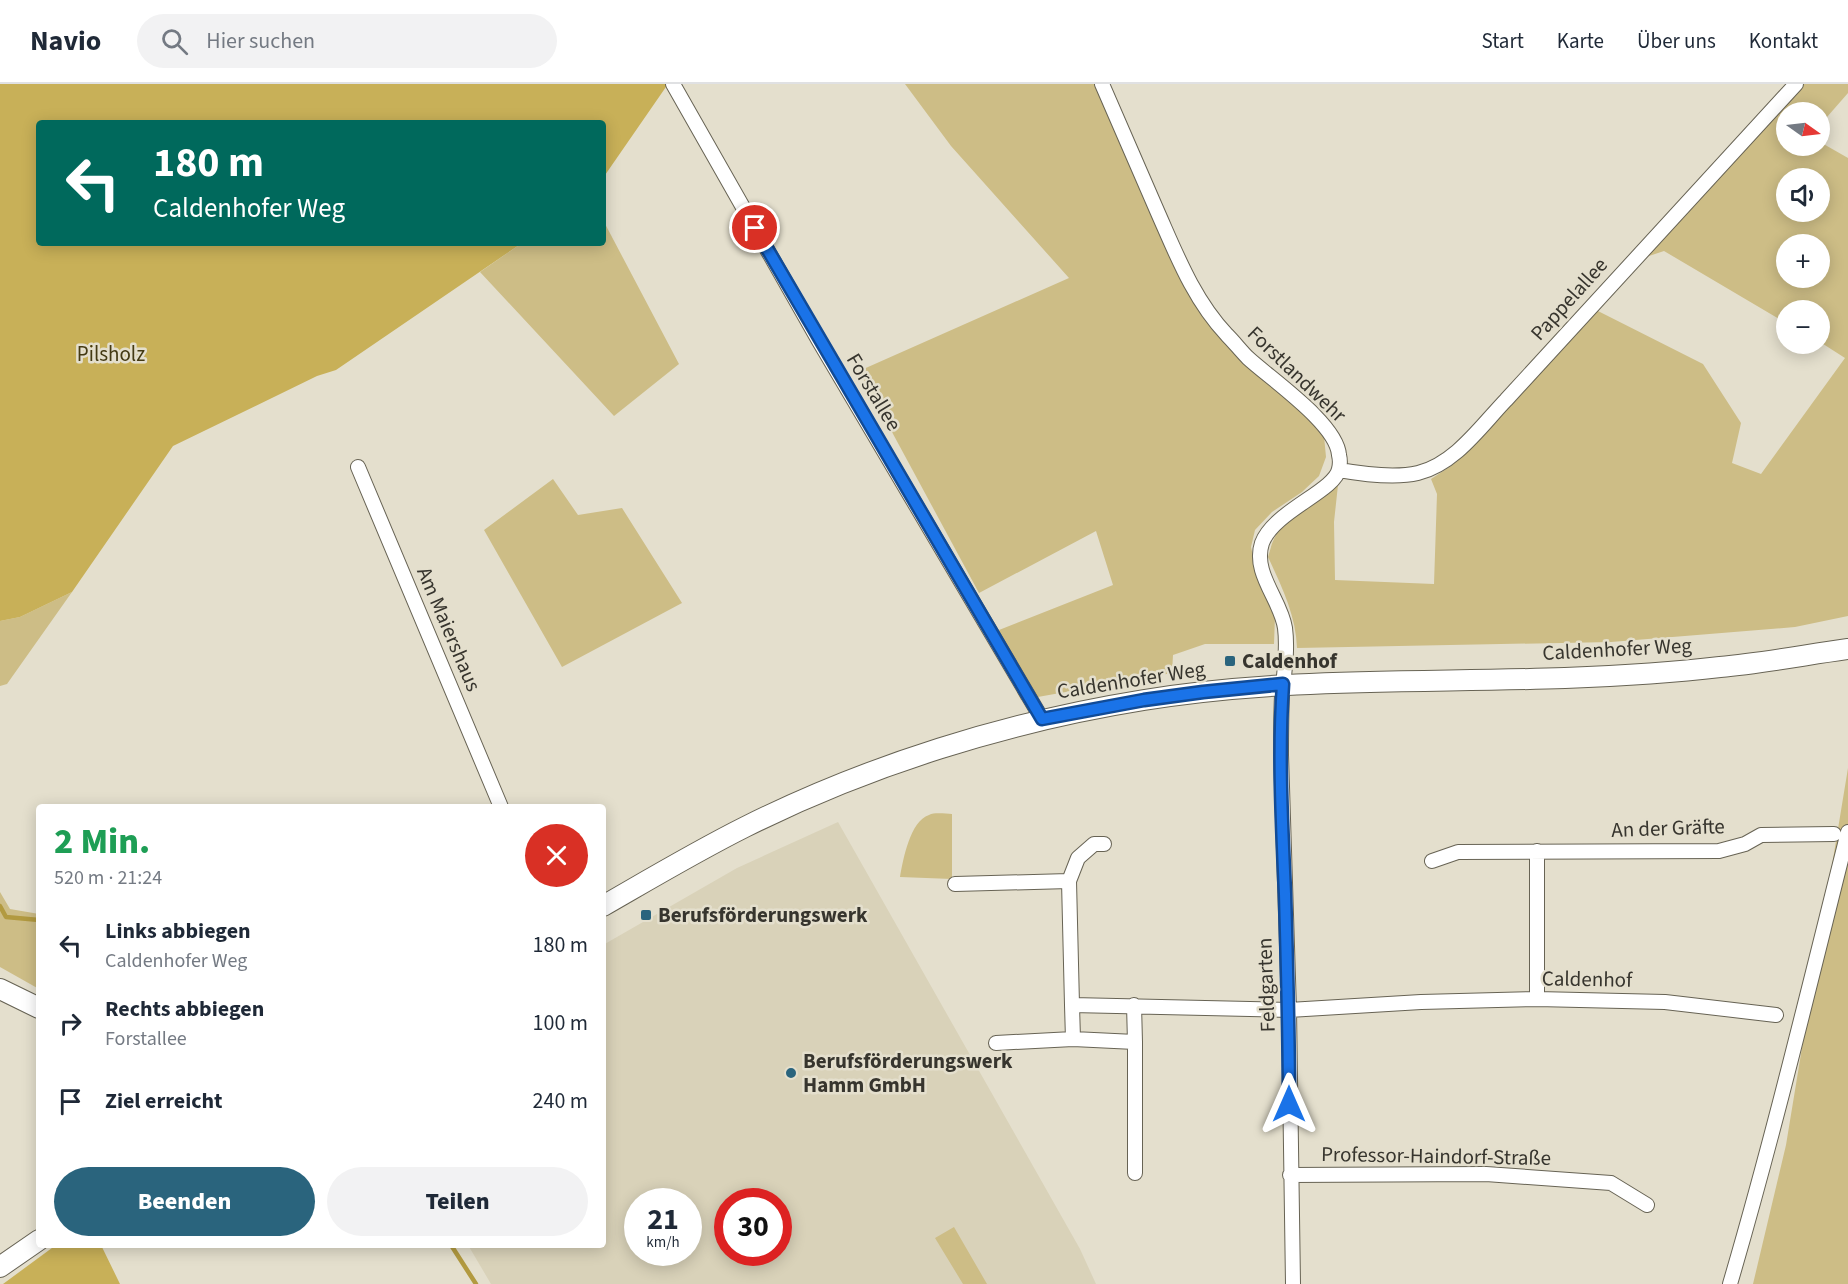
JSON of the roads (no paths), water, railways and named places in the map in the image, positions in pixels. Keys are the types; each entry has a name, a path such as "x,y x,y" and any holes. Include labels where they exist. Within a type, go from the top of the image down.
{"main road":[{"name":"Caldenhofer Weg","path":"606,904 746,827 837,786 926,753 1042,719 1144,700 1283,684 1567,678 1719,668 1848,649"},
{"path":"0,989 36,1007"},
{"path":"0,1267 36,1242"}],"street":[{"name":"Forstallee","path":"673,84 819,341 1042,719"},
{"name":"Forstlandwehr","path":"1102,84 1186,276 1222,330 1247,356 1314,414 1333,436 1339,453 1340,470"},
{"name":"Pappelallee","path":"1340,470 1368,474 1417,473 1437,465 1456,452 1796,84"},
{"name":"Am Maiershaus","path":"358,466 500,804"},
{"path":"1283,684 1287,660 1285,627 1280,608 1264,578 1260,561 1261,546 1276,522 1332,481 1340,470"},
{"name":"Feldgarten","path":"1283,684 1282,819 1289,1010 1293,1284"},
{"path":"1730,1284 1801,1021 1841,833"},
{"name":"An der Gräfte","path":"1431,861 1458,852 1719,851 1745,844 1761,835 1841,833"},
{"path":"1073,1040 1069,881 1078,858 1094,844 1104,844"},
{"path":"1538,851 1538,999"},
{"path":"956,884 1069,881"},
{"name":"Caldenhof","path":"1072,1005 1289,1010 1421,1002 1538,999 1665,1002 1776,1015"},
{"path":"1134,1005 1135,1173"},
{"path":"996,1043 1073,1040 1135,1042"},
{"name":"Professor-Haindorf-Straße","path":"1290,1174 1486,1173 1611,1183 1647,1205"}],"waterway":[{"path":"0,906 6,917 36,920"},
{"path":"453,1248 476,1284"}],"place":[{"name":"Caldenhof","path":"1230,661"},
{"name":"Berufsförderungswerk","path":"646,915"},
{"name":"Berufsförderungswerk Hamm GmbH","path":"791,1073"}],"park label":[{"name":"Pilsholz","path":"111,354"}]}
